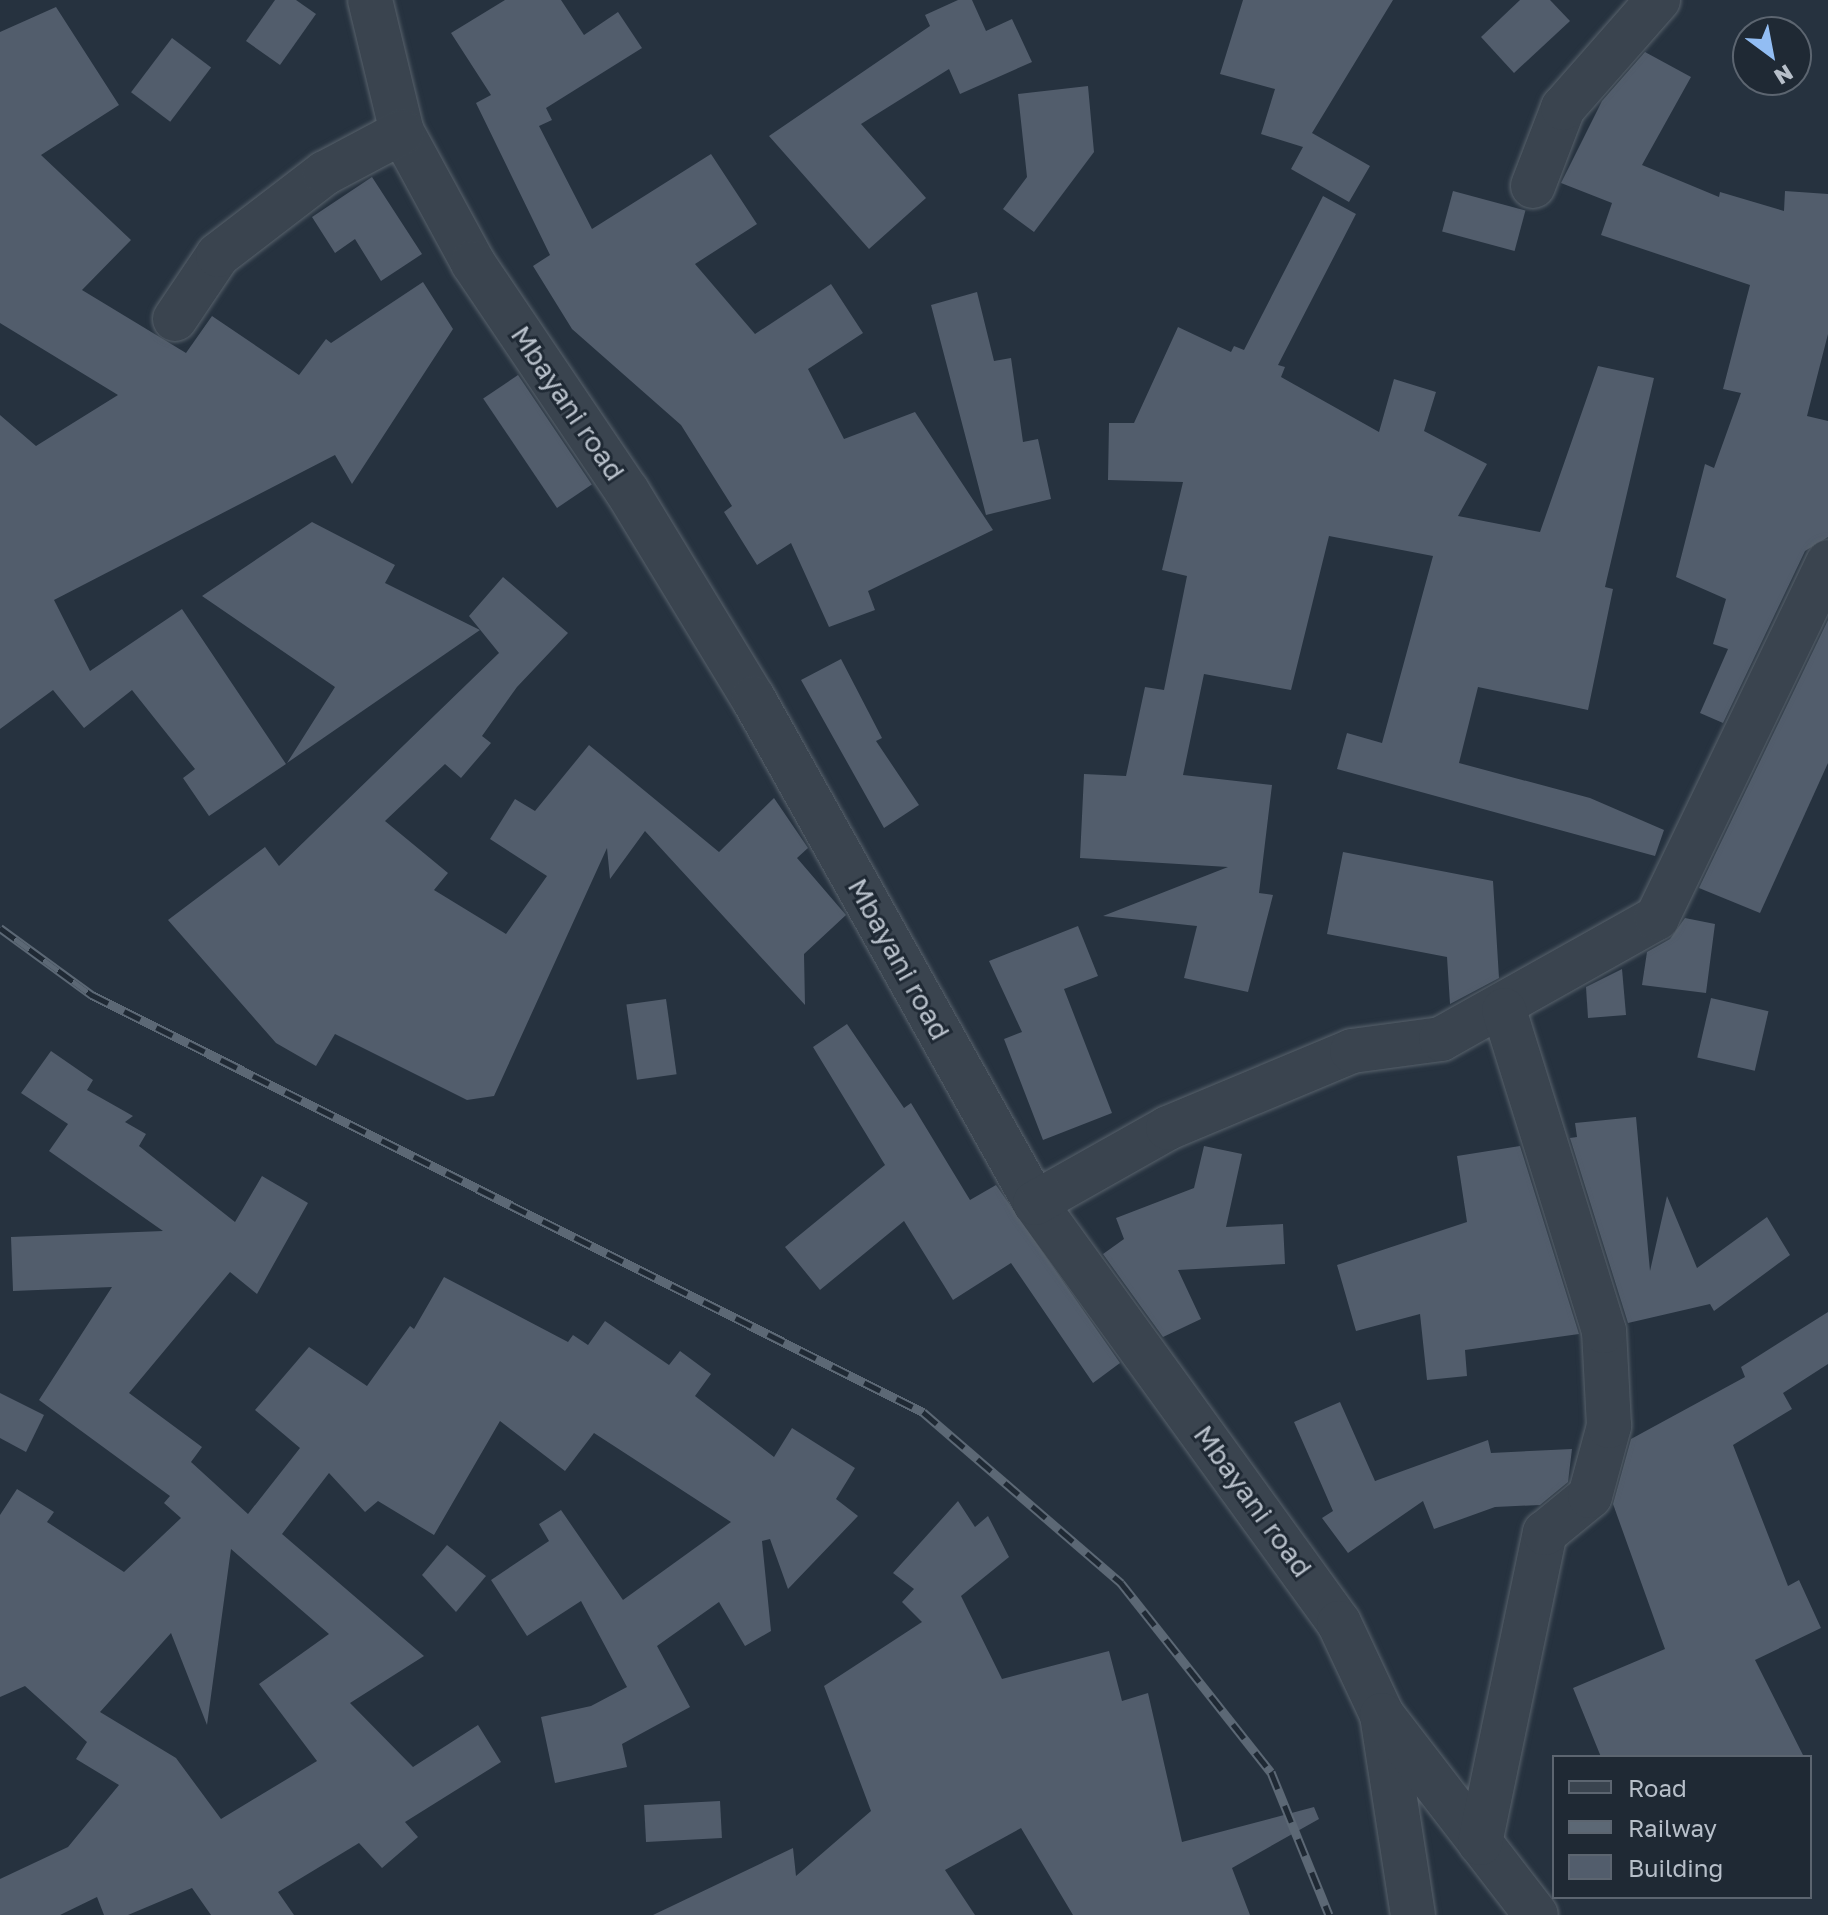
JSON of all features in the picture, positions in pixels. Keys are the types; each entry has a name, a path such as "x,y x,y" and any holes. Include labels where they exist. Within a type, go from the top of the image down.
{"street":[{"name":"Mbayani road","path":"370,0 402,132 473,263 627,491 753,698 1035,1203 1292,1553 1339,1623 1382,1715 1413,1915"},
{"path":"1533,186 1563,108 1658,0"},
{"path":"175,319 229,246 325,173 402,132"},
{"path":"1035,1203 1168,1128 1352,1051 1441,1039 1504,1010 1657,918 1828,562"},
{"path":"1480,1843 1545,1533 1590,1496 1609,1426 1604,1331 1504,1010"},
{"path":"1382,1715 1536,1915"}],"building":[{"path":"275,0 296,0 316,14 280,65 246,41"},
{"path":"505,0 561,0 584,35 618,12 642,48 546,108 552,120 539,126 592,229 711,154 757,224 695,264 755,334 831,284 863,333 808,369 844,439 915,412 993,530 868,591 875,610 829,627 791,543 757,565 724,512 732,506 681,425 572,329 533,266 550,255 476,103 491,95 451,33"},
{"path":"958,0 972,0 986,31 1012,19 1032,62 960,94 949,69 861,124 926,198 869,249 769,136 930,26 925,15"},
{"path":"1243,0 1393,0 1312,133 1370,166 1349,202 1291,169 1303,147 1261,134 1275,89 1220,74"},
{"path":"1520,0 1550,0 1570,21 1514,73 1481,37"},
{"path":"56,7 119,105 41,155 131,240 82,290 186,353 212,316 299,375 326,339 331,343 423,282 453,329 352,484 335,455 54,600 90,671 182,609 286,764 209,816 183,778 195,769 132,690 84,728 53,690 0,729 0,415 36,446 118,395 0,323 0,32"},
{"path":"172,38 211,67 170,122 131,92"},
{"path":"1645,52 1691,77 1642,165 1719,197 1720,192 1784,211 1785,191 1828,194 1828,334 1807,416 1828,421 1828,537 1805,551 1723,723 1700,713 1728,649 1713,644 1726,599 1676,577 1705,464 1714,468 1741,393 1723,389 1750,285 1601,235 1612,203 1561,183 1602,101"},
{"path":"1088,86 1094,152 1034,232 1003,209 1027,177 1018,94"},
{"path":"372,177 422,254 381,281 355,239 335,253 312,217"},
{"path":"1453,191 1525,210 1515,251 1442,232"},
{"path":"1323,196 1356,214 1278,365 1285,367 1281,377 1379,432 1394,379 1436,392 1424,431 1487,464 1458,516 1540,532 1598,366 1654,378 1605,587 1613,589 1588,710 1478,687 1459,763 1590,798 1664,830 1655,856 1337,769 1347,733 1382,743 1433,556 1329,536 1291,690 1204,674 1183,775 1272,785 1259,893 1273,895 1248,992 1184,978 1197,926 1103,916 1228,867 1080,858 1084,774 1126,776 1145,687 1164,690 1187,576 1162,570 1183,482 1108,480 1109,423 1134,423 1178,327 1231,352 1234,346 1244,350"},
{"path":"977,292 994,361 1011,358 1023,442 1038,439 1051,499 986,515 931,305"},
{"path":"518,375 592,484 557,508 483,398"},
{"path":"312,522 395,565 385,583 480,630 287,763 335,687 202,596"},
{"path":"503,577 568,633 517,687 482,736 491,743 461,778 445,764 385,821 448,873 434,890 506,934 547,876 490,839 515,799 535,811 589,745 719,852 774,798 808,848 797,858 846,915 804,954 805,1005 645,831 610,879 607,848 494,1096 467,1100 335,1034 316,1066 276,1043 168,920 265,847 279,866 499,653 469,616"},
{"path":"1828,620 1828,763 1760,913 1699,888"},
{"path":"841,659 882,738 876,741 919,805 884,828 801,680"},
{"path":"1343,852 1493,881 1499,978 1450,1004 1447,957 1327,934"},
{"path":"1685,918 1715,924 1706,993 1642,985 1647,952 1670,939"},
{"path":"1078,926 1098,976 1064,989 1112,1113 1043,1140 1004,1039 1022,1032 989,961"},
{"path":"1622,969 1626,1015 1588,1018 1586,987"},
{"path":"1711,998 1768,1011 1755,1071 1697,1057"},
{"path":"666,999 677,1074 637,1080 626,1005"},
{"path":"847,1024 904,1108 911,1103 970,1200 996,1185 1120,1363 1093,1383 1011,1263 953,1300 904,1221 820,1290 785,1247 885,1165 813,1047"},
{"path":"51,1051 93,1080 87,1090 133,1116 125,1122 146,1134 139,1146 235,1222 262,1176 308,1203 257,1294 230,1272 129,1393 202,1447 191,1462 248,1514 300,1448 255,1410 309,1347 367,1386 410,1326 414,1329 444,1277 568,1342 573,1335 588,1345 605,1321 669,1365 680,1351 711,1374 695,1396 774,1457 792,1428 855,1468 836,1499 858,1516 788,1589 770,1539 762,1541 771,1631 745,1646 719,1602 657,1646 690,1707 622,1744 627,1767 555,1783 541,1717 591,1706 627,1687 581,1601 527,1636 491,1580 549,1541 539,1524 561,1510 623,1600 731,1522 594,1433 565,1471 500,1421 434,1535 378,1501 365,1512 329,1473 282,1534 424,1656 350,1703 413,1767 478,1725 501,1762 405,1822 418,1837 382,1868 359,1843 278,1892 294,1915 211,1915 192,1888 128,1915 104,1915 97,1897 60,1915 0,1915 0,1879 68,1847 119,1785 76,1759 87,1742 25,1686 0,1697 0,1515 17,1489 54,1512 47,1522 124,1572 181,1518 164,1503 170,1496 39,1400 112,1287 13,1291 11,1237 163,1231 49,1151 68,1124 21,1093","holes":["231,1549 329,1634 259,1684 317,1761 221,1819 176,1758 100,1712 171,1633 207,1725"]},
{"path":"1636,1117 1650,1271 1667,1196 1697,1268 1767,1217 1790,1255 1714,1311 1710,1304 1628,1323 1570,1138 1577,1137 1575,1123"},
{"path":"1204,1146 1242,1154 1226,1227 1283,1224 1285,1264 1178,1270 1201,1319 1163,1337 1103,1254 1124,1239 1116,1218 1194,1188"},
{"path":"1520,1146 1579,1334 1465,1350 1467,1376 1427,1380 1420,1314 1356,1331 1337,1265 1467,1222 1457,1156"},
{"path":"1828,1312 1828,1364 1783,1393 1792,1409 1733,1445 1788,1586 1799,1580 1821,1628 1755,1660 1803,1755 1600,1755 1573,1688 1665,1649 1613,1504 1631,1439 1745,1377 1741,1367"},
{"path":"0,1393 44,1415 26,1452 0,1438"},
{"path":"1340,1402 1375,1481 1488,1440 1491,1453 1572,1449 1568,1482 1540,1505 1495,1507 1434,1529 1423,1501 1348,1553 1322,1518 1333,1511 1294,1422"},
{"path":"958,1501 975,1527 988,1516 1009,1557 961,1596 1002,1679 1109,1651 1122,1701 1148,1693 1182,1842 1314,1807 1319,1819 1232,1868 1250,1915 1073,1915 1021,1828 945,1870 975,1915 653,1915 793,1848 796,1876 871,1811 824,1686 922,1622 902,1602 914,1589 893,1573"},
{"path":"447,1545 486,1576 456,1612 422,1575"},
{"path":"720,1801 722,1838 646,1842 644,1805"}],"railway":[{"path":"0,928 92,995 923,1412 1121,1583 1271,1772 1329,1915"}]}
